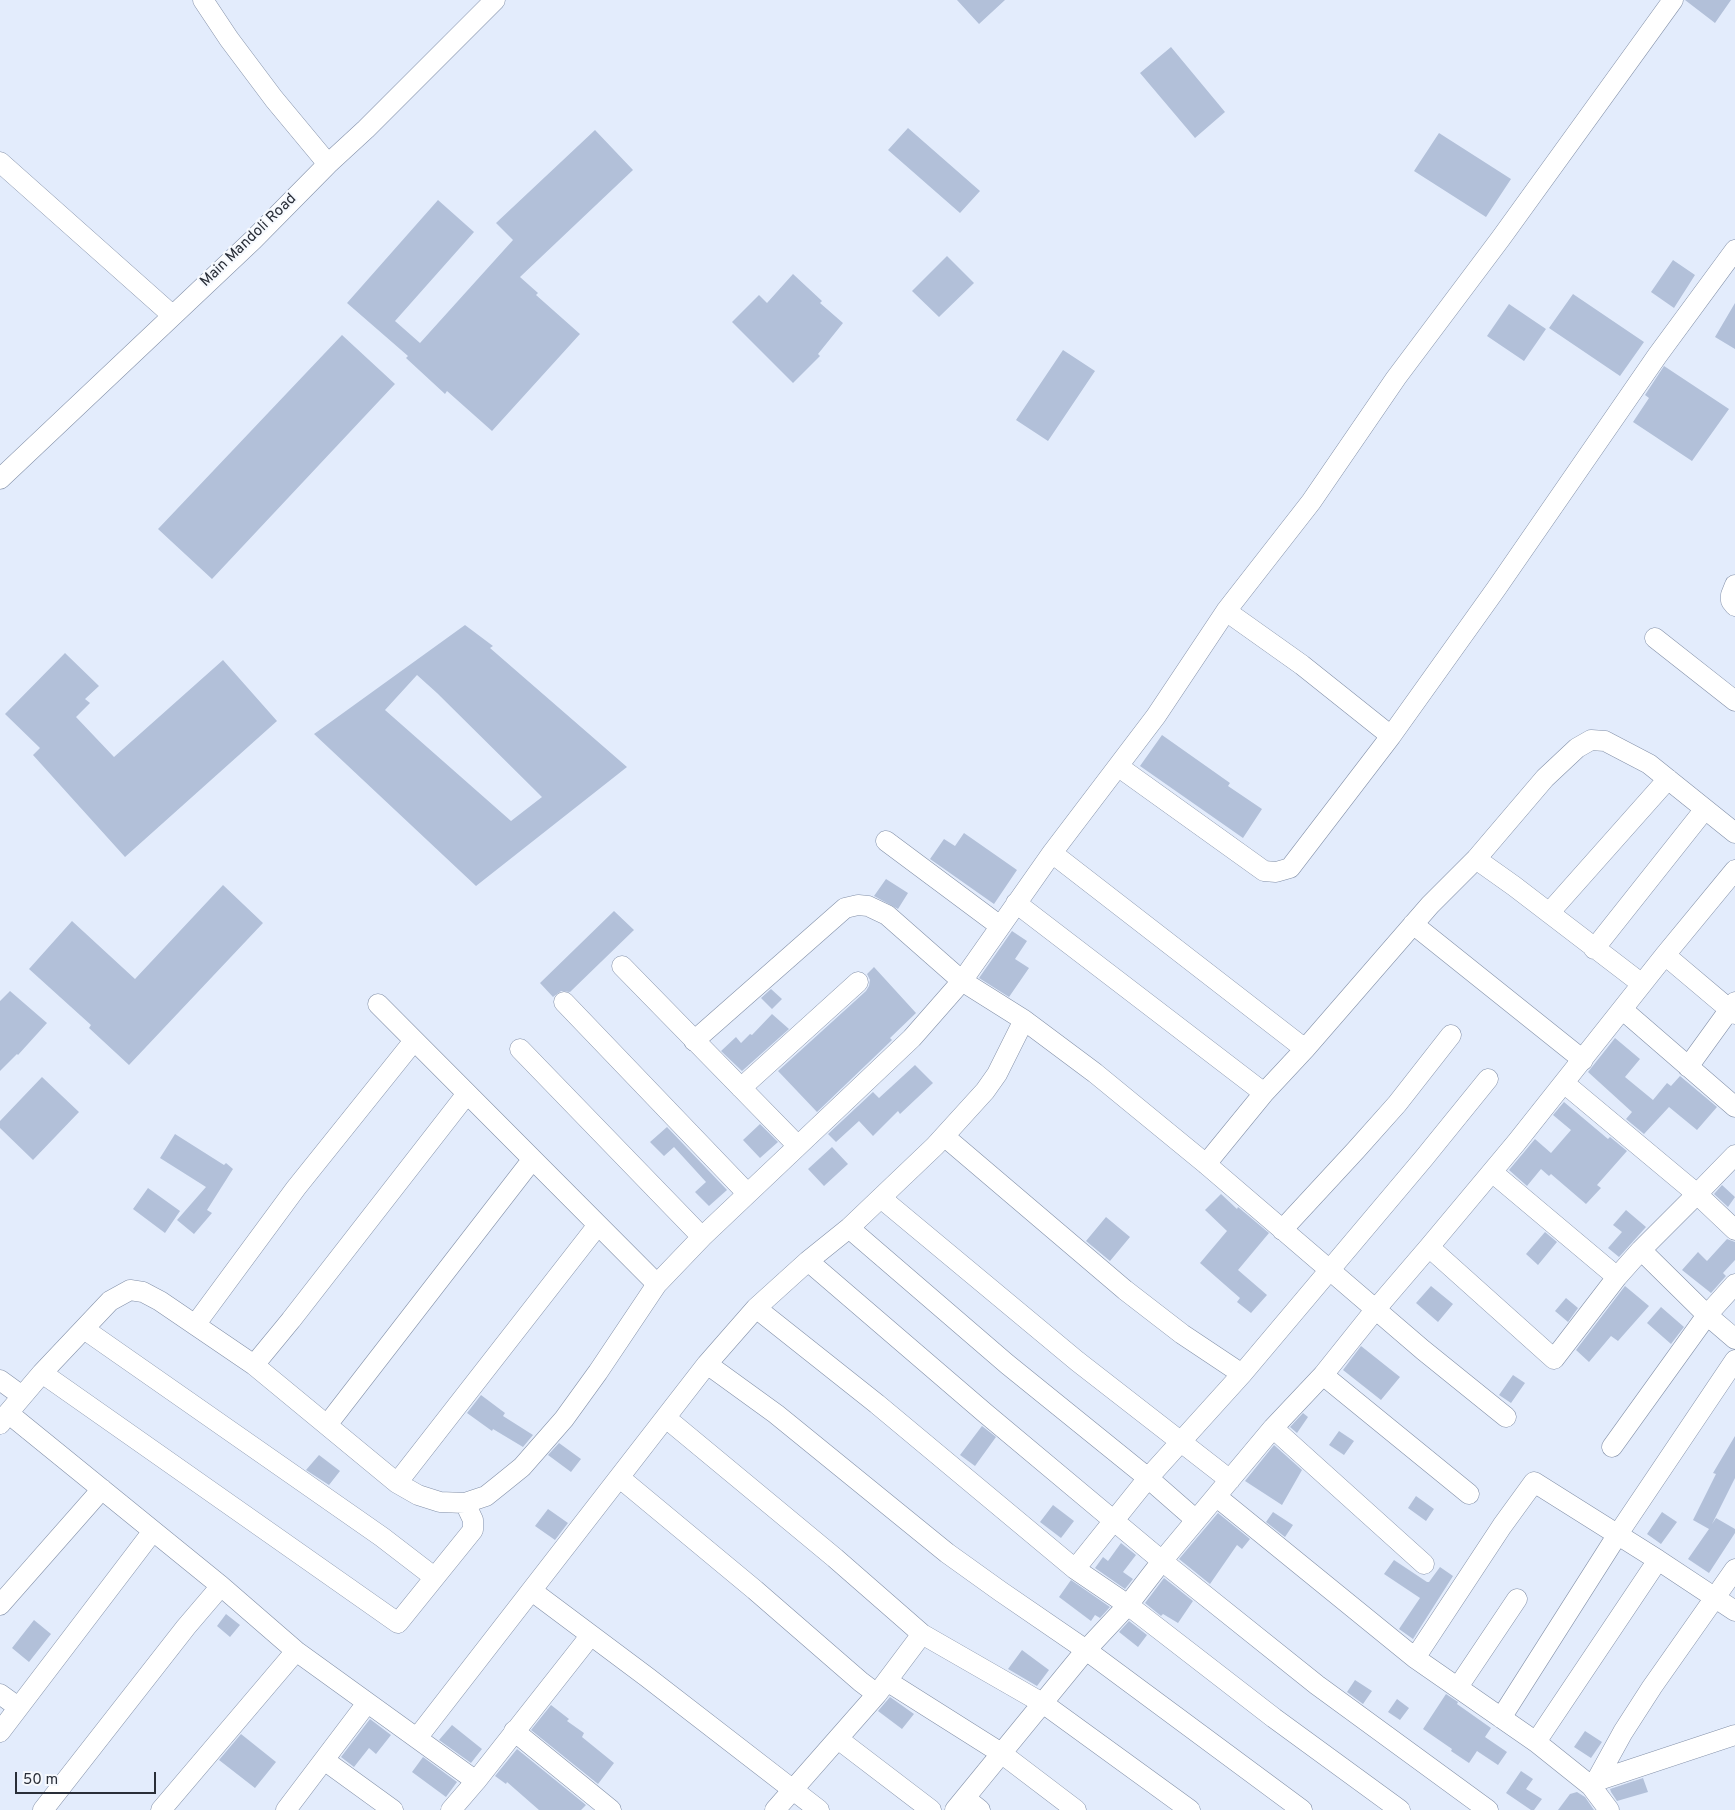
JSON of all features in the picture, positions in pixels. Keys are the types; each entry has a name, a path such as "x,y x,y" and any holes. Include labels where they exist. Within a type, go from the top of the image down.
{"street":[{"path":"203,0 229,39 274,99 328,164"},
{"name":"Main Mandoli Road","path":"0,479 253,240 495,0"},
{"path":"476,1781 296,1651 221,1586 102,1489 4,1418 42,1373 110,1301 130,1290 143,1292 160,1301 254,1365 397,1483 418,1495 440,1502 466,1503 486,1496 522,1467 564,1419 657,1284 747,1193 912,1038 962,981 1052,853 1156,716 1226,611 1311,502 1396,378 1501,238 1673,0"},
{"path":"0,162 172,315"},
{"path":"1119,767 1264,871 1276,872 1290,868 1391,736 1657,356 1735,250"},
{"path":"1735,585 1731,595 1735,606"},
{"path":"1226,611 1302,665 1391,736"},
{"path":"1655,638 1735,701"},
{"path":"1206,1164 1264,1093 1305,1049 1413,924 1476,859 1545,778 1577,748 1591,740 1605,741 1649,764 1735,834"},
{"path":"1549,912 1668,779"},
{"path":"1594,948 1705,809"},
{"path":"886,841 1000,926"},
{"path":"1052,853 1305,1049"},
{"path":"1476,859 1549,912 1642,984"},
{"path":"966,1806 1001,1753 1044,1704 1086,1650 1128,1606 1162,1561 1273,1428 1323,1375 1375,1310 1429,1248 1735,870"},
{"path":"1016,903 1264,1093"},
{"path":"694,1041 845,908 858,905 868,906 887,915 962,981 1024,1020 1095,1073 1206,1164 1375,1310 1506,1417"},
{"path":"1413,924 1582,1061"},
{"path":"1665,955 1733,1009 1688,1067"},
{"path":"622,966 798,1146"},
{"path":"741,1088 858,982"},
{"path":"564,1002 747,1193"},
{"path":"378,1004 413,1042 657,1284"},
{"path":"1623,1010 1735,1107"},
{"path":"417,1738 707,1364 756,1308 808,1261 850,1228 944,1136 985,1091 997,1074 1024,1020"},
{"path":"1282,1230 1396,1104 1451,1035"},
{"path":"195,1325 296,1188 413,1042"},
{"path":"520,1049 702,1237"},
{"path":"1075,1569 1148,1478 1242,1374 1488,1079"},
{"path":"1564,1083 1697,1194 1735,1230"},
{"path":"254,1365 466,1095"},
{"path":"944,1136 1125,1290 1182,1334 1242,1374"},
{"path":"1429,1248 1554,1359 1641,1250 1735,1154"},
{"path":"327,1425 532,1160"},
{"path":"1492,1172 1618,1277"},
{"path":"881,1198 1077,1361 1230,1480"},
{"path":"397,1483 598,1225"},
{"path":"850,1228 1007,1364 1148,1478 1196,1520"},
{"path":"1641,1250 1735,1339"},
{"path":"808,1261 977,1407 1162,1561 1317,1685 1484,1809"},
{"path":"1612,1446 1708,1315 1735,1284"},
{"path":"756,1308 877,1404 1075,1569 1128,1606 1274,1718 1400,1810"},
{"path":"84,1329 382,1537 434,1577"},
{"path":"1501,1718 1618,1534 1735,1360"},
{"path":"707,1364 776,1414 947,1553 1086,1650 1302,1810"},
{"path":"42,1373 398,1623 473,1530 473,1520 466,1503"},
{"path":"1323,1375 1469,1494"},
{"path":"0,1380 22,1396"},
{"path":"666,1418 835,1558 922,1634 1044,1704 1190,1810"},
{"path":"1273,1428 1424,1564"},
{"path":"620,1478 755,1590 861,1682 882,1687 1001,1753 1076,1810"},
{"path":"1415,1658 1502,1526 1534,1482 1618,1534 1735,1612"},
{"path":"0,1605 102,1489"},
{"path":"1217,1497 1415,1658 1594,1783 1609,1810"},
{"path":"0,1732 153,1531"},
{"path":"1536,1742 1658,1560"},
{"path":"1594,1783 1623,1732 1652,1687 1716,1599 1735,1569"},
{"path":"43,1810 186,1627 221,1586"},
{"path":"532,1591 819,1810"},
{"path":"1458,1687 1517,1599"},
{"path":"774,1810 882,1687 922,1634"},
{"path":"450,1810 476,1781 591,1635"},
{"path":"161,1810 296,1651"},
{"path":"0,1694 18,1707"},
{"path":"291,1809 324,1760 367,1703"},
{"path":"514,1731 611,1810"},
{"path":"1594,1783 1735,1735"},
{"path":"838,1739 931,1810"},
{"path":"324,1760 393,1810"}],"building":[{"path":"957,0 1005,0 979,24"},
{"path":"1685,0 1731,0 1715,23"},
{"path":"1171,47 1225,112 1195,138 1140,73"},
{"path":"908,128 980,191 960,213 888,150"},
{"path":"595,130 633,170 520,277 538,293 536,295 580,334 492,431 447,391 445,394 406,358 408,356 347,303 438,200 474,232 395,321 420,343 513,240 496,223"},
{"path":"1439,133 1511,179 1486,217 1414,171"},
{"path":"947,256 974,283 939,317 912,291"},
{"path":"1673,260 1695,275 1674,308 1651,292"},
{"path":"793,274 822,301 820,303 843,323 818,354 820,356 793,383 732,322 759,295 767,303"},
{"path":"1573,294 1644,342 1620,376 1549,328"},
{"path":"1735,303 1735,349 1715,337"},
{"path":"1509,304 1546,329 1524,361 1487,336"},
{"path":"342,335 395,384 212,579 158,529"},
{"path":"1063,350 1095,371 1048,441 1016,420"},
{"path":"1664,366 1729,409 1692,461 1633,422 1649,398 1645,395"},
{"path":"465,625 493,646 490,648 627,767 476,886 314,734","holes":["417,675 542,797 511,821 385,710"]},
{"path":"65,653 99,686 85,699 90,703 76,717 114,757 223,660 277,721 125,857 33,755 40,748 5,714"},
{"path":"1162,735 1230,783 1228,786 1262,809 1243,838 1140,766"},
{"path":"964,833 1017,870 994,904 930,859 944,839 955,846"},
{"path":"886,879 908,893 898,909 874,896"},
{"path":"223,885 263,923 129,1065 89,1028 91,1025 29,969 72,921 135,979"},
{"path":"614,911 634,930 570,992 561,991 553,997 540,983"},
{"path":"1012,931 1027,941 1015,959 1029,968 1009,997 979,978"},
{"path":"874,967 916,1013 890,1038 892,1040 817,1112 778,1071 866,991 870,980 867,974"},
{"path":"771,989 782,999 772,1009 761,998"},
{"path":"10,991 47,1023 18,1055 0,1071 0,1001"},
{"path":"772,1014 789,1029 742,1071 721,1051 736,1037 741,1043 750,1034 752,1035"},
{"path":"1615,1038 1640,1059 1625,1077 1653,1100 1667,1083 1671,1086 1680,1076 1717,1107 1697,1130 1669,1107 1644,1134 1626,1119 1632,1112 1588,1072"},
{"path":"915,1065 933,1083 900,1114 898,1111 873,1136 859,1121 836,1142 828,1134 873,1092 879,1098"},
{"path":"42,1077 79,1112 33,1160 0,1128 0,1121"},
{"path":"1564,1102 1608,1139 1610,1137 1627,1151 1597,1185 1601,1188 1586,1204 1551,1174 1549,1176 1541,1169 1527,1186 1509,1170 1535,1139 1551,1153 1571,1130 1553,1115"},
{"path":"760,1124 778,1142 760,1158 743,1140"},
{"path":"667,1127 727,1190 709,1206 695,1192 706,1182 674,1147 664,1156 650,1142"},
{"path":"175,1134 224,1165 226,1163 233,1169 207,1210 212,1213 194,1234 177,1220 206,1187 160,1158"},
{"path":"832,1147 848,1164 824,1186 808,1169"},
{"path":"1722,1185 1735,1197 1728,1207 1714,1194"},
{"path":"148,1188 180,1211 165,1233 133,1209"},
{"path":"1221,1194 1237,1209 1238,1207 1269,1233 1238,1270 1267,1295 1251,1313 1237,1302 1240,1298 1200,1263 1227,1231 1205,1210"},
{"path":"1626,1210 1646,1227 1619,1257 1608,1248 1622,1232 1613,1225"},
{"path":"1106,1217 1130,1237 1110,1261 1086,1241"},
{"path":"1545,1232 1557,1242 1538,1265 1526,1254"},
{"path":"1727,1239 1735,1242 1735,1260 1723,1273 1726,1276 1711,1293 1682,1270 1698,1252 1707,1261"},
{"path":"1431,1286 1453,1304 1438,1322 1416,1303"},
{"path":"1625,1286 1649,1306 1618,1341 1611,1336 1589,1362 1576,1350"},
{"path":"1566,1298 1578,1308 1568,1322 1555,1311"},
{"path":"1661,1307 1684,1327 1671,1344 1647,1323"},
{"path":"1361,1346 1400,1377 1381,1400 1343,1370"},
{"path":"1513,1375 1525,1383 1511,1403 1499,1395"},
{"path":"481,1395 505,1413 503,1416 533,1435 523,1447 493,1429 492,1431 467,1413"},
{"path":"1303,1413 1308,1417 1297,1433 1290,1427"},
{"path":"982,1426 996,1437 975,1466 960,1455"},
{"path":"1339,1431 1354,1441 1344,1455 1329,1445"},
{"path":"1735,1436 1735,1478 1712,1524 1716,1518 1735,1529 1735,1533 1709,1573 1688,1559 1709,1529 1693,1520 1716,1474 1713,1473"},
{"path":"559,1443 581,1459 571,1472 548,1455"},
{"path":"1274,1445 1302,1470 1282,1505 1245,1481"},
{"path":"319,1455 340,1471 329,1485 306,1470"},
{"path":"1416,1496 1434,1509 1426,1521 1408,1508"},
{"path":"1053,1505 1074,1521 1061,1538 1040,1522"},
{"path":"548,1509 568,1523 555,1540 535,1526"},
{"path":"1273,1512 1293,1525 1285,1537 1266,1522"},
{"path":"1662,1512 1677,1522 1661,1544 1647,1534"},
{"path":"1218,1513 1250,1539 1242,1549 1237,1545 1210,1584 1179,1559"},
{"path":"1121,1543 1136,1555 1123,1572 1133,1579 1125,1589 1095,1568 1103,1557 1108,1561"},
{"path":"1394,1560 1427,1582 1429,1582 1440,1567 1453,1576 1413,1639 1399,1629 1420,1598 1384,1574"},
{"path":"1164,1578 1193,1601 1178,1623 1163,1614 1161,1616 1145,1603"},
{"path":"1071,1580 1110,1607 1100,1618 1095,1615 1091,1621 1059,1597"},
{"path":"226,1614 240,1625 230,1637 217,1626"},
{"path":"34,1620 51,1634 29,1662 12,1648"},
{"path":"1129,1621 1147,1635 1138,1647 1119,1632"},
{"path":"1022,1650 1049,1670 1037,1686 1008,1669"},
{"path":"1355,1680 1372,1691 1363,1704 1347,1692"},
{"path":"1446,1694 1491,1728 1485,1737 1507,1752 1498,1765 1477,1751 1469,1763 1423,1729"},
{"path":"890,1697 914,1714 902,1729 878,1711"},
{"path":"1397,1699 1409,1708 1400,1720 1388,1712"},
{"path":"551,1705 569,1719 567,1721 584,1733 582,1737 614,1763 598,1784 531,1730"},
{"path":"370,1719 391,1735 376,1754 369,1748 354,1767 341,1757"},
{"path":"452,1725 482,1749 471,1763 439,1740"},
{"path":"1585,1731 1602,1742 1591,1758 1574,1747"},
{"path":"241,1734 276,1762 255,1788 219,1760"},
{"path":"517,1749 586,1805 581,1810 539,1810 507,1782 506,1784 495,1776"},
{"path":"423,1757 457,1782 446,1797 412,1772"},
{"path":"1521,1771 1533,1779 1526,1789 1542,1799 1534,1810 1531,1810 1506,1793"},
{"path":"1643,1778 1648,1792 1617,1801 1611,1792 1610,1789"},
{"path":"1577,1792 1585,1797 1594,1810 1558,1810 1570,1794"}]}
